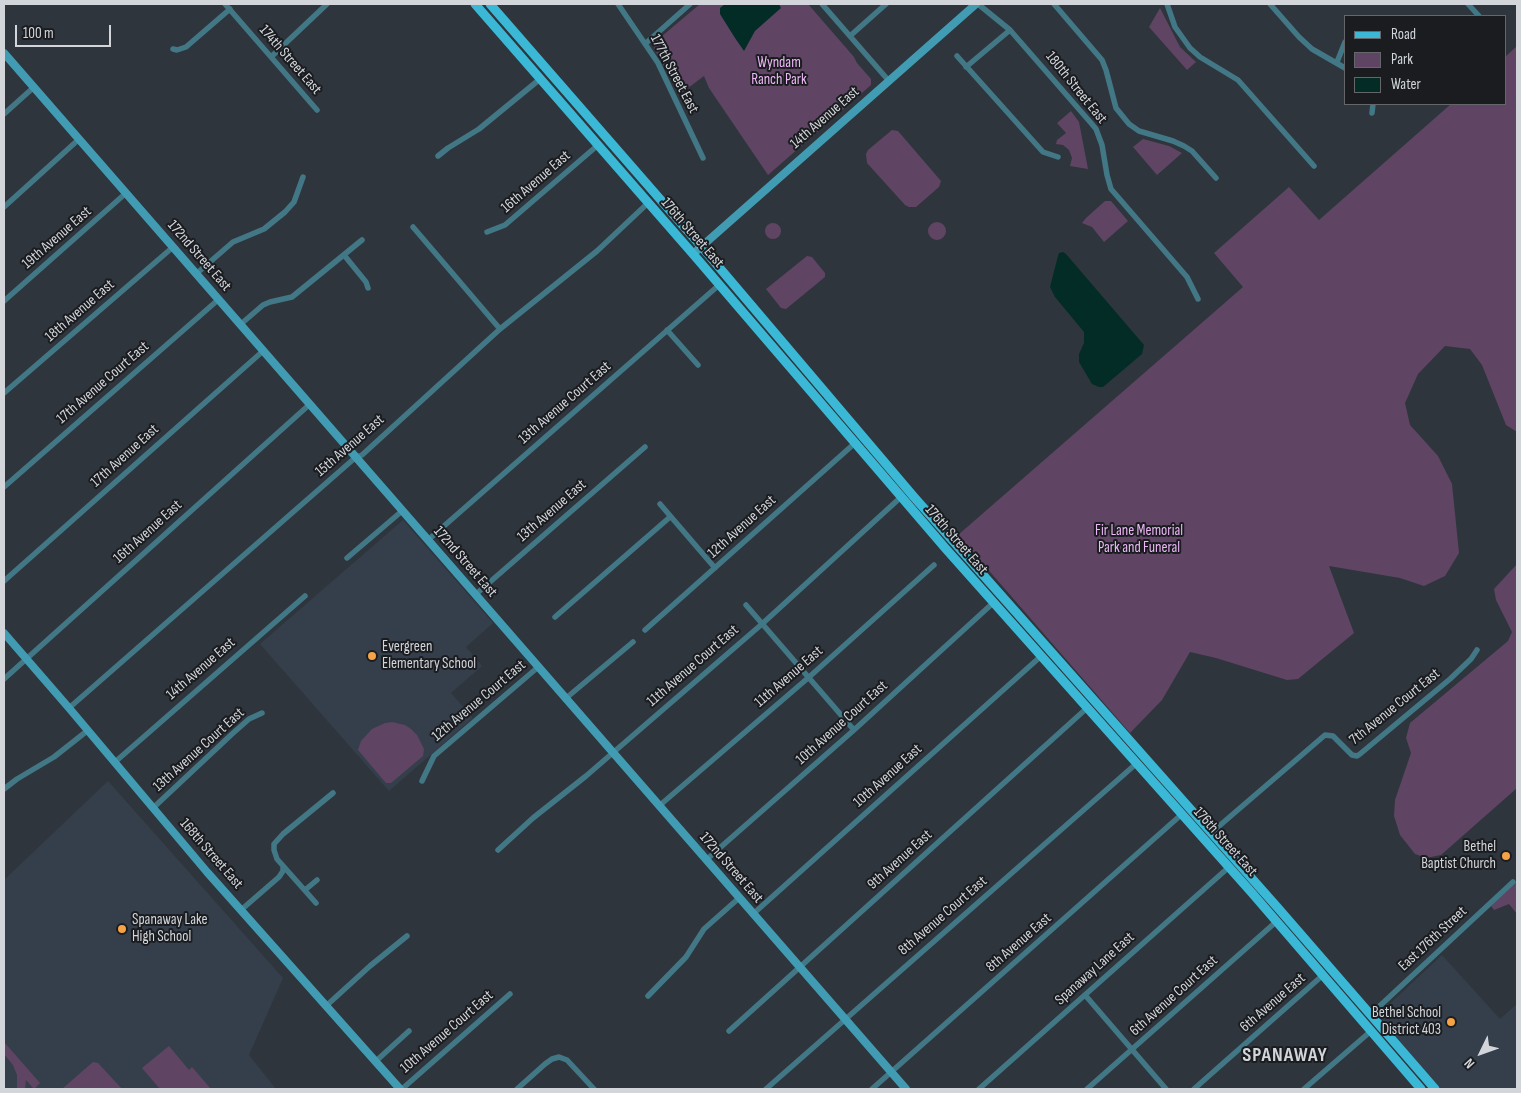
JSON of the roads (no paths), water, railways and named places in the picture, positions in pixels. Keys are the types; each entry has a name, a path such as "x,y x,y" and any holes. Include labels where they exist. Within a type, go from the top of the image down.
{"main road":[{"name":"176th Street East","path":"475,4 993,603 1277,921 1416,1088"},
{"name":"176th Street East","path":"490,4 945,532 1222,845 1434,1089"},
{"path":"567,109 575,101"},
{"path":"719,285 727,287 768,332 777,337"},
{"path":"901,497 908,498 935,528 945,532"},
{"path":"1137,763 1143,764 1166,790 1175,792"},
{"path":"1182,814 1188,815 1211,841 1222,845"},
{"path":"1323,975 1331,976 1364,1015 1370,1015"},
{"path":"1416,1088 1424,1084 1428,1089"}],"street":[{"name":"174th Street East","path":"225,4 317,110"},
{"path":"271,57 328,4"},
{"name":"177th Street East","path":"618,4 664,74 703,158"},
{"path":"645,44 690,4"},
{"path":"822,4 889,81"},
{"path":"850,36 886,4"},
{"name":"180th Street East","path":"977,4 1010,30 1096,129 1102,145 1106,175 1111,189 1187,277 1198,299"},
{"name":"14th Avenue East","path":"693,254 977,4"},
{"path":"1054,4 1102,60 1116,108 1129,124 1139,131 1184,146 1192,151 1216,178"},
{"path":"1167,4 1175,27 1190,48 1205,60 1238,80 1314,166"},
{"path":"1270,4 1298,37 1312,49 1344,67"},
{"path":"1468,4 1478,15"},
{"path":"173,49 177,50 186,47 230,9"},
{"path":"966,67 1010,30"},
{"path":"1337,62 1344,44"},
{"name":"172nd Street East","path":"4,53 906,1089"},
{"path":"957,56 1043,152 1058,157"},
{"path":"438,156 479,129 540,79"},
{"path":"4,114 34,87"},
{"path":"1372,113 1373,105"},
{"path":"4,207 78,140"},
{"name":"16th Avenue East","path":"487,232 505,225 598,145"},
{"path":"196,274 233,242 264,229 285,212 294,202 303,176"},
{"name":"19th Avenue East","path":"4,301 126,193"},
{"name":"15th Avenue East","path":"69,708 356,457 362,455 500,329 597,251 648,203"},
{"path":"413,227 500,329"},
{"path":"241,324 263,305 292,297 362,240"},
{"name":"18th Avenue East","path":"4,393 172,247"},
{"path":"344,256 366,282 368,288"},
{"name":"13th Avenue Court East","path":"428,540 719,285"},
{"name":"17th Avenue Court East","path":"4,487 219,299"},
{"path":"667,330 698,365"},
{"name":"17th Avenue East","path":"4,581 263,351"},
{"name":"16th Avenue East","path":"4,679 310,404"},
{"name":"12th Avenue East","path":"645,630 855,443"},
{"name":"13th Avenue East","path":"475,595 645,446"},
{"name":"11th Avenue Court East","path":"498,850 533,818 762,624 901,497"},
{"path":"660,504 715,568"},
{"path":"347,558 402,511"},
{"path":"555,617 670,517"},
{"name":"11th Avenue East","path":"659,806 808,678 934,565"},
{"name":"14th Avenue East","path":"115,762 305,596"},
{"name":"10th Avenue Court East","path":"706,860 854,730 993,603"},
{"path":"746,605 854,730"},
{"name":"168th Street East","path":"4,633 241,910 401,1089"},
{"path":"565,699 633,642"},
{"name":"7th Avenue Court East","path":"1211,833 1325,735 1333,736 1352,755 1357,756 1360,754 1450,679 1471,659 1477,650"},
{"name":"10th Avenue East","path":"752,914 1040,656"},
{"name":"12th Avenue Court East","path":"422,781 434,756 538,668"},
{"name":"9th Avenue East","path":"729,1031 1087,708"},
{"name":"13th Avenue Court East","path":"154,808 249,719 262,713"},
{"path":"4,789 16,779 54,757 87,731"},
{"name":"8th Avenue Court East","path":"766,1089 1137,763"},
{"path":"316,903 283,867 275,854 274,844 333,793"},
{"name":"8th Avenue East","path":"872,1089 1182,814"},
{"path":"241,910 279,877 283,867"},
{"name":"Spanaway Lane East","path":"979,1089 1229,867"},
{"path":"305,890 317,880"},
{"name":"East 176th Street","path":"1370,1015 1513,882"},
{"path":"648,996 686,957 704,929 739,898"},
{"name":"6th Avenue Court East","path":"1087,1089 1277,921"},
{"path":"326,1006 407,936"},
{"name":"6th Avenue East","path":"1194,1089 1323,975"},
{"name":"10th Avenue Court East","path":"401,1089 510,994"},
{"path":"1085,995 1166,1089"},
{"path":"376,1061 409,1031"},
{"path":"1304,1089 1370,1031"},
{"path":"516,1089 552,1059 562,1057 575,1067 594,1089"}],"water":[{"path":"725,4 779,4 781,8 755,31 744,51 720,14 720,8"},
{"path":"1063,252 1144,345 1142,354 1103,387 1092,384 1079,362 1079,354 1084,343 1084,332 1055,297 1050,287 1059,253"}],"place":[{"name":"Evergreen Elementary School","path":"372,656"},
{"name":"Bethel Baptist Church","path":"1506,856"},
{"name":"Spanaway Lake High School","path":"122,929"},
{"name":"Bethel School District 403","path":"1451,1022"}],"district":[{"name":"SPANAWAY","path":"1285,1056"}],"park label":[{"name":"Wyndam Ranch Park","path":"779,72"},
{"name":"Fir Lane Memorial Park and Funeral","path":"1139,540"}]}
